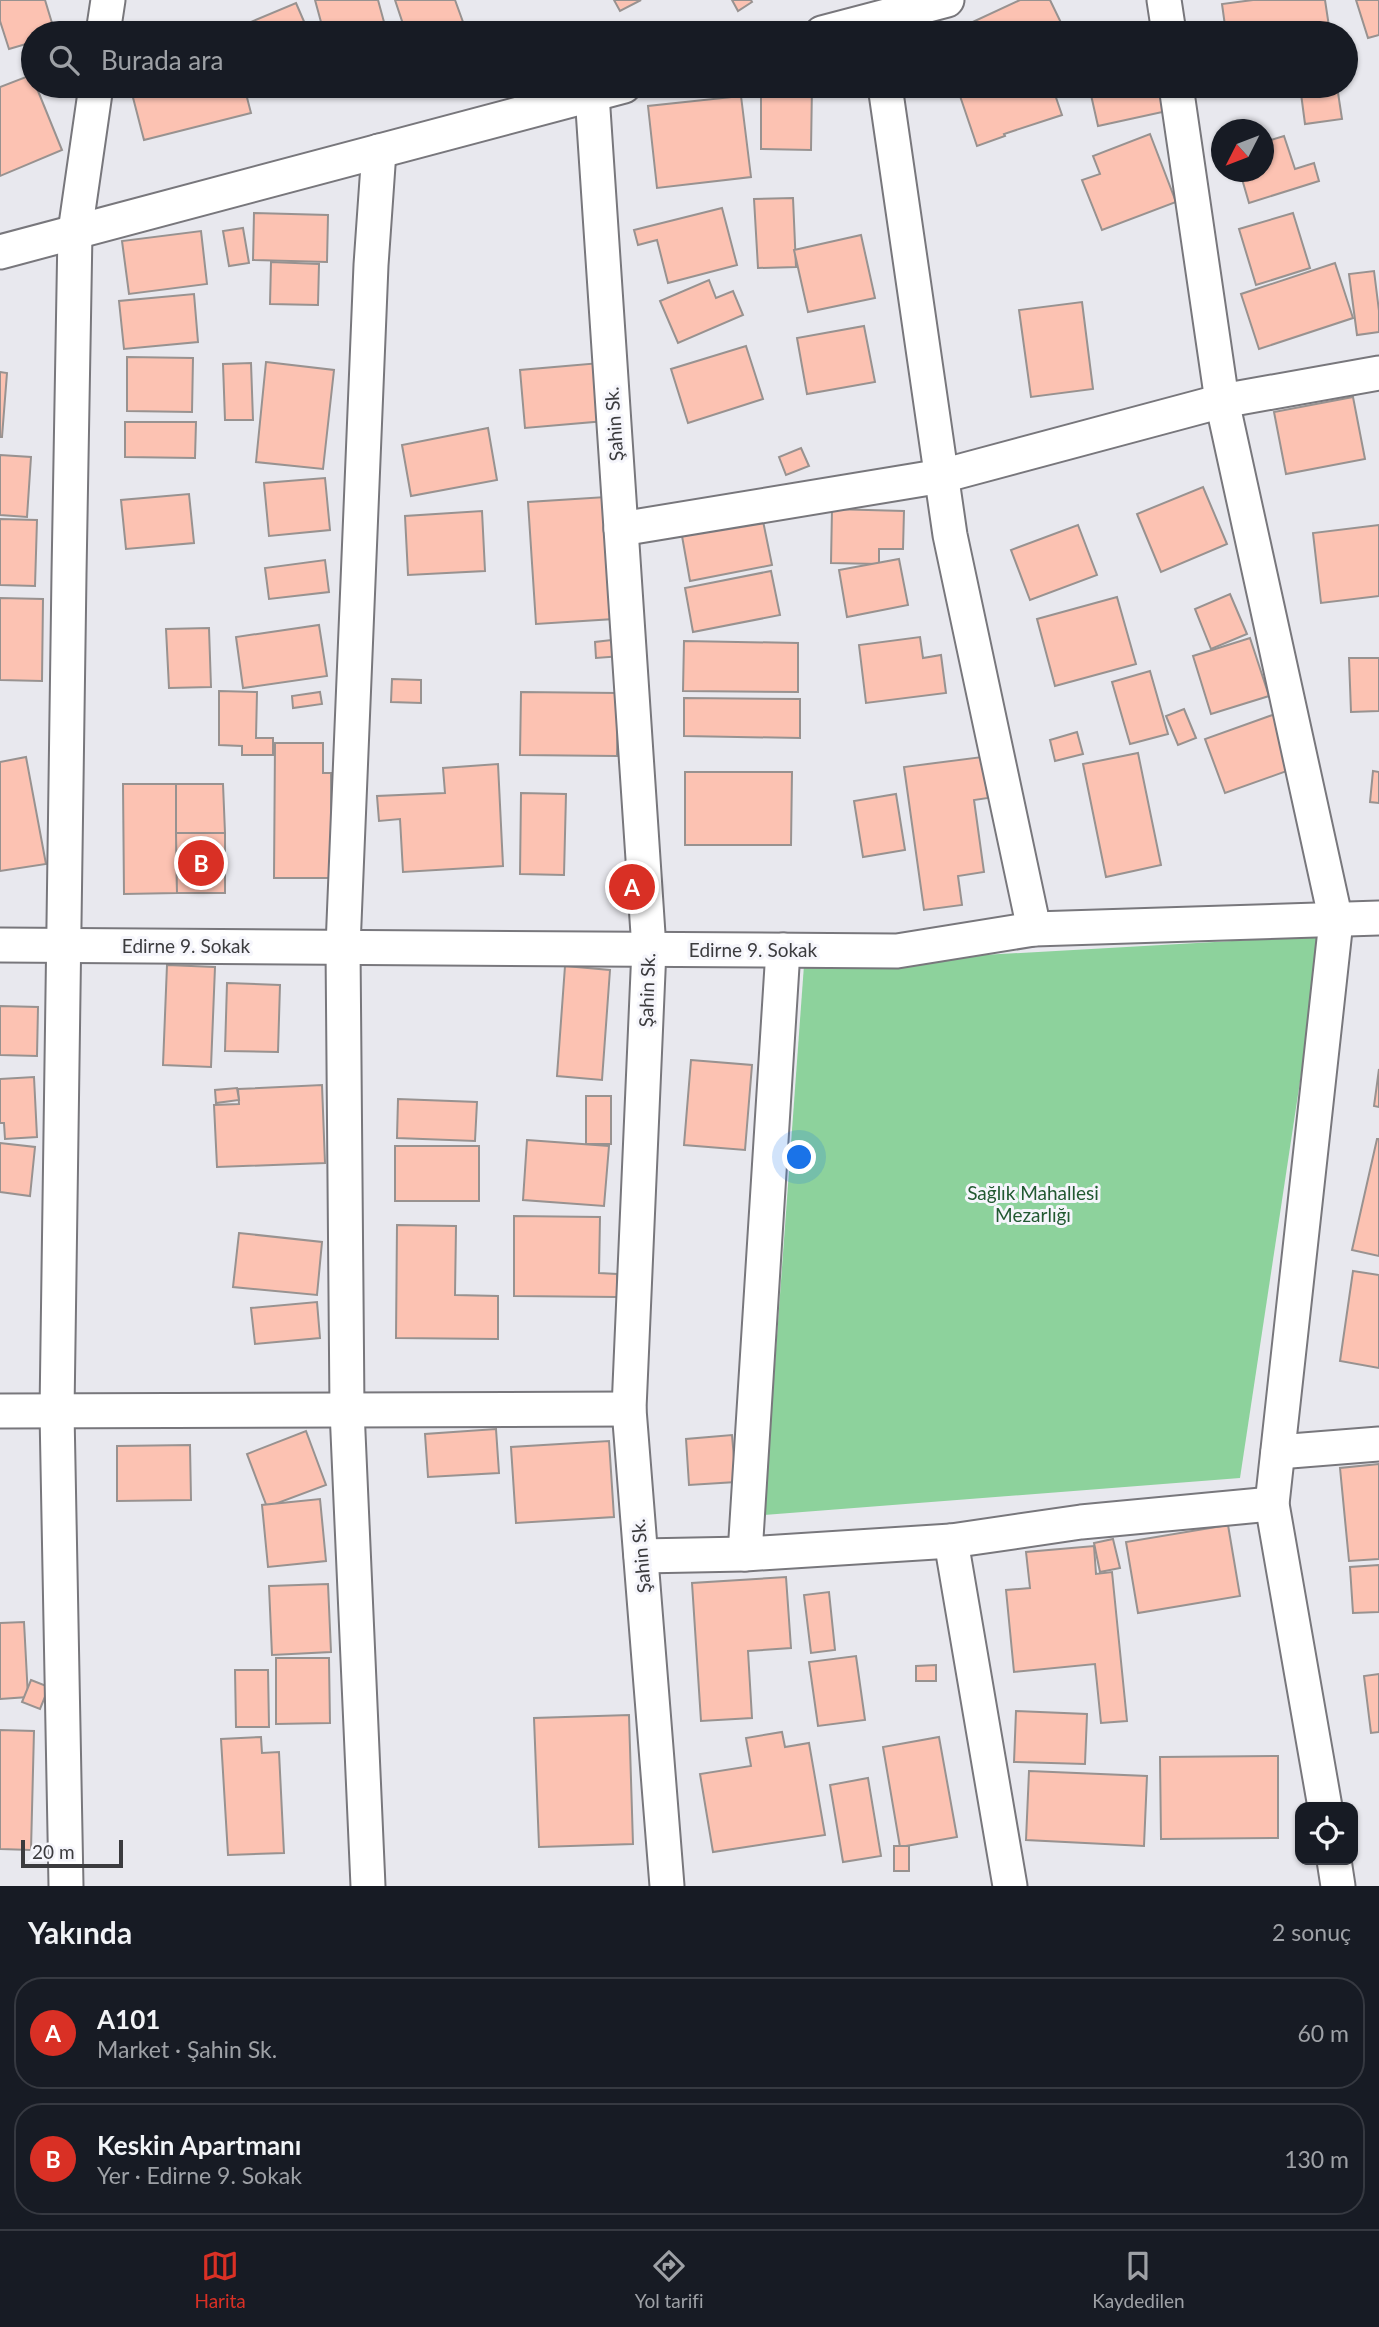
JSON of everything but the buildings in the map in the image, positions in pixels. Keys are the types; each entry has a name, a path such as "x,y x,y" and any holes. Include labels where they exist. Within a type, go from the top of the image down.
{"street":[{"path":"105,21 108,0"},
{"path":"874,17 947,0"},
{"path":"1164,0 1167,21"},
{"path":"66,1886 57,1412 63,945 75,232 94,98"},
{"path":"0,252 577,98"},
{"name":"Şahin Sk.","path":"592,98 649,949 629,1409 667,1886"},
{"path":"887,98 950,535 1034,929"},
{"path":"1178,98 1222,401 1336,921 1272,1504 1324,1802"},
{"path":"368,1886 347,1410 343,947 371,264 379,151"},
{"path":"621,529 942,476 1222,401 1379,373"},
{"name":"Edirne 9. Sokak","path":"0,945 897,951 1034,929 1379,918"},
{"path":"745,1554 783,950"},
{"path":"0,1411 629,1409"},
{"path":"1278,1452 1379,1444"},
{"path":"641,1556 745,1554 951,1541 1081,1522 1272,1504"},
{"path":"951,1541 1010,1886"},
{"path":"1335,1865 1338,1886"}],"green space":[{"name":"Sağlık Mahallesi Mezarlığı","path":"1322,936 1240,1478 764,1515 804,965"}],"place":[{"name":"Keskin Apartmanı","path":"201,863"},
{"name":"A101","path":"632,887"}]}
